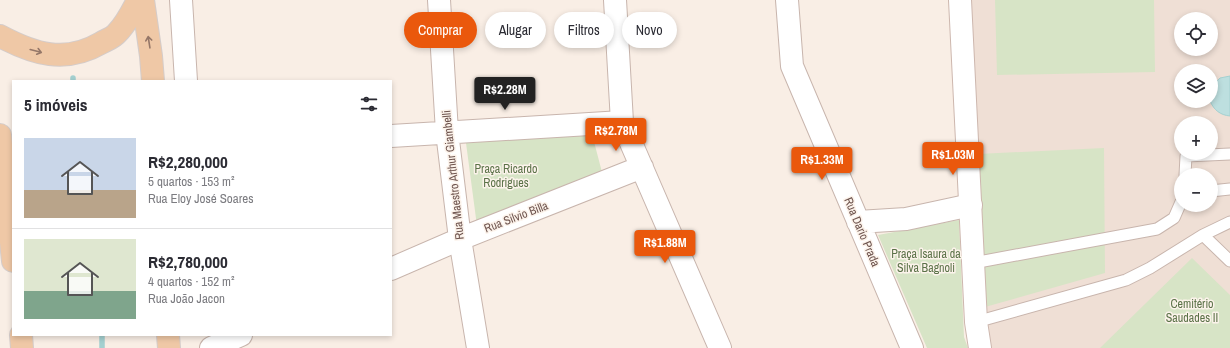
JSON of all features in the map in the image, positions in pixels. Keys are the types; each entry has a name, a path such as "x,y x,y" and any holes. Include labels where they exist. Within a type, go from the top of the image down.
{"main road":[{"path":"0,36 34,52 58,56 90,50 116,35 129,18 138,0"},
{"path":"143,0 153,80"},
{"path":"0,135 12,251"},
{"path":"21,336 22,348"},
{"path":"168,336 169,348"}],"street":[{"path":"181,0 186,80"},
{"name":"Rua Maestro Arthur Giambelli","path":"439,0 447,132 460,239 478,348"},
{"path":"615,0 622,122 720,348"},
{"name":"Rua Dario Prada","path":"787,0 792,66 912,348"},
{"path":"960,0 976,322 980,348"},
{"path":"392,136 622,122"},
{"name":"Rua Silvio Billa","path":"392,269 460,239 642,167"},
{"path":"858,222 906,219 971,205"},
{"path":"206,336 207,348"},
{"path":"212,348 239,336"}],"lane":[{"path":"1185,168 1186,156 1230,154"},
{"path":"1218,190 1230,189"},
{"path":"973,263 1157,229 1174,218 1177,212"},
{"path":"976,322 1126,280 1150,268 1203,235 1230,222"},
{"path":"1203,235 1230,261"}],"shaded area":[{"path":"966,0 1230,0 1230,348 989,348"}],"green space":[{"path":"995,0 1154,0 1155,72 997,75"},
{"name":"Praça Ricardo Rodrigues","path":"592,134 603,176 477,226 466,143"},
{"path":"1104,148 1105,273 985,307 978,154"},
{"name":"Praça Isaura da Silva Bagnoli","path":"959,220 964,337 968,348 927,348 878,235"},
{"name":"Cemitério Saudades II","path":"1192,258 1230,295 1230,348 1100,348"}],"water":[{"path":"1230,76 1230,116 1218,112 1214,108 1218,108 1218,80 1220,78"}],"waterway":[{"path":"102,336 102,348"}]}
